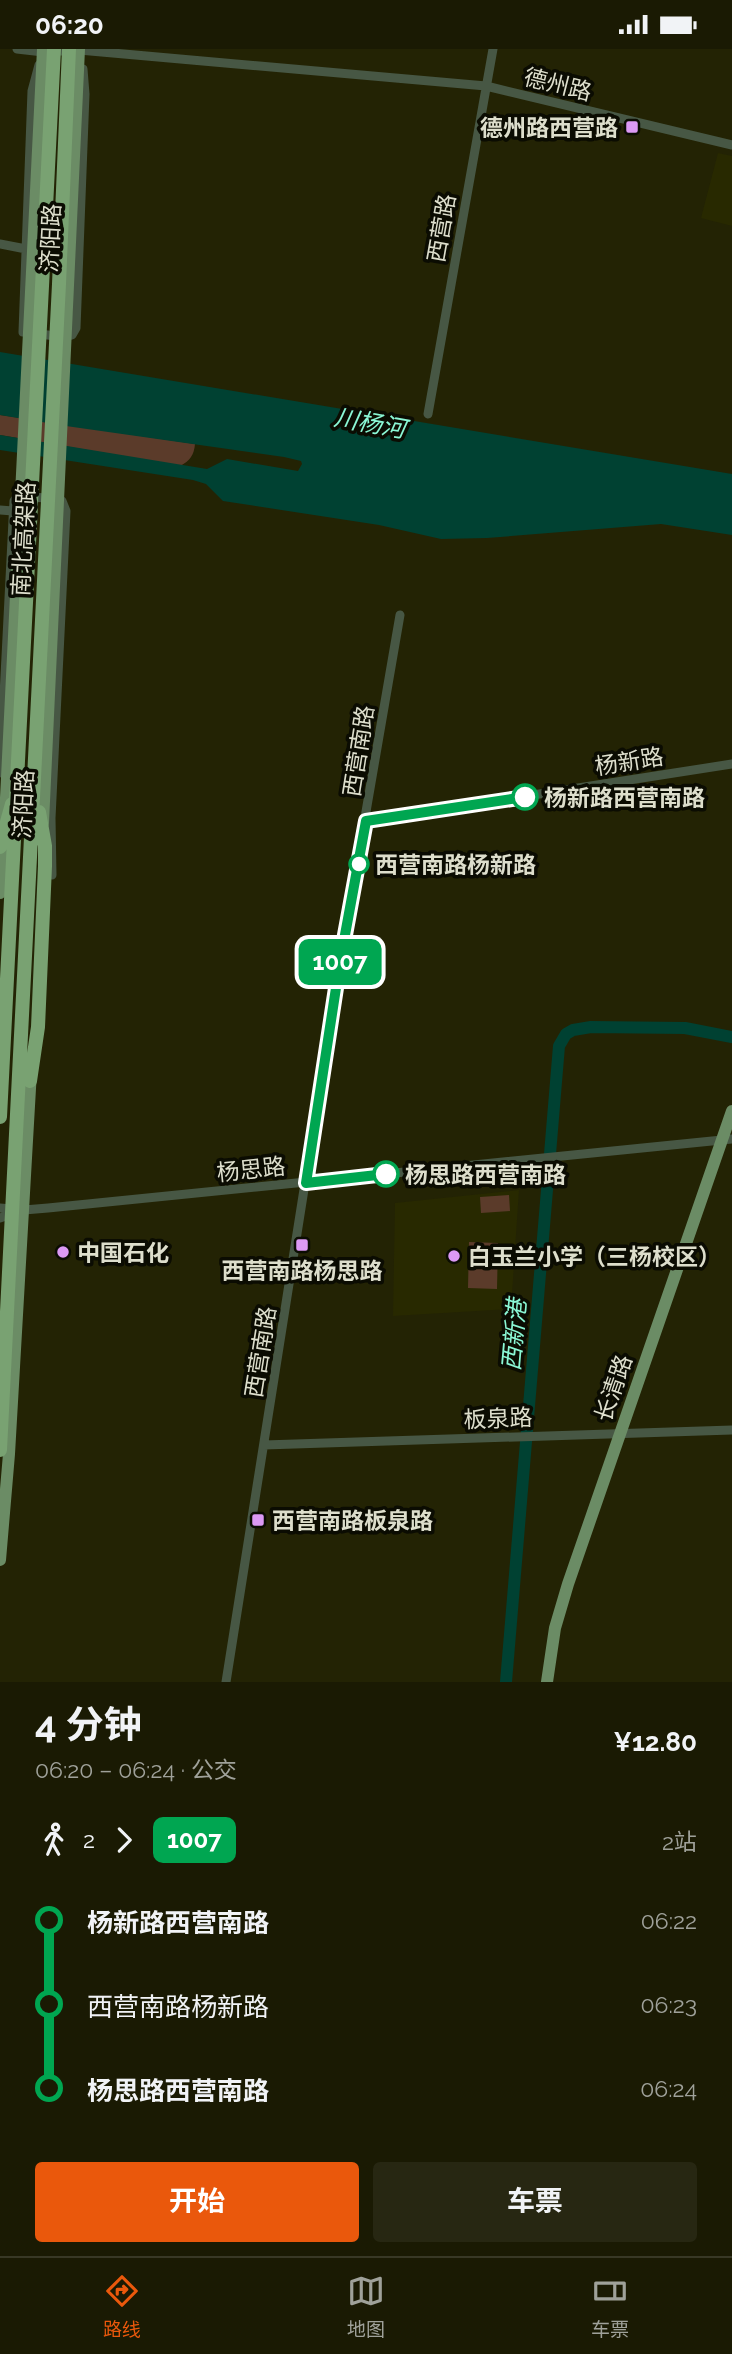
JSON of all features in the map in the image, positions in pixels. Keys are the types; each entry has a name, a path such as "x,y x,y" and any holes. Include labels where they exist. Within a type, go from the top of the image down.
{"highway":[{"name":"南北高架路","path":"0,1450 75,49"},
{"name":"南北高架路","path":"0,1117 17,789 47,50"},
{"path":"0,847 17,789"},
{"path":"30,1081 38,1027 46,866 45,846 34,790"}],"main road":[{"name":"济阳路","path":"0,1560 24,1210 77,103 75,49"},
{"name":"济阳路","path":"0,893 4,760 41,100 47,50"},
{"name":"长清路","path":"547,1682 561,1606 726,1140 732,1111"}],"street":[{"name":"德州路","path":"17,49 75,49 486,86 732,145"},
{"path":"47,50 33,92 23,332 64,337 72,335 76,328 85,94 75,49"},
{"name":"西营路","path":"428,414 493,49"},
{"path":"0,244 26,249"},
{"path":"30,1081 44,1026 66,511 62,501 57,499 21,496 14,501 13,511 4,760 45,764"},
{"path":"0,510 13,511"},
{"name":"西营南路","path":"226,1682 340,962 400,615"},
{"name":"杨新路","path":"366,821 732,764"},
{"name":"杨思路","path":"24,1210 726,1140"},
{"path":"0,1208 24,1210"},
{"path":"0,1217 24,1210"},
{"name":"板泉路","path":"264,1445 732,1430"}],"shaded area":[{"path":"718,153 732,156 732,226 701,218"},
{"path":"0,415 195,444 191,457 180,466 0,435"},
{"name":"白玉兰小学（三杨校区）","path":"519,1190 511,1309 393,1316 395,1203"},
{"path":"509,1195 510,1211 481,1213 480,1197"},
{"path":"469,1242 498,1243 497,1289 468,1288"}],"water":[{"name":"川杨河","path":"0,352 732,474 732,535 661,524 487,538 441,539 379,525 223,501 206,484 193,480 0,450 0,435 207,469 227,459 298,471 302,464 301,461 284,457 0,415"}],"waterway":[{"name":"西新港","path":"506,1682 559,1046 566,1034 591,1027 685,1028 732,1037"}],"bus line":[{"name":"1007","path":"386,1174 306,1183 340,962 366,821 525,797"}],"place":[{"name":"德州路西营路","path":"632,127"},
{"name":"杨新路西营南路","path":"525,797"},
{"name":"西营南路杨新路","path":"359,864"},
{"name":"杨思路西营南路","path":"386,1174"},
{"name":"西营南路杨思路","path":"302,1245"},
{"name":"中国石化","path":"63,1252"},
{"name":"白玉兰小学（三杨校区）","path":"454,1256"},
{"name":"西营南路板泉路","path":"258,1520"}]}
